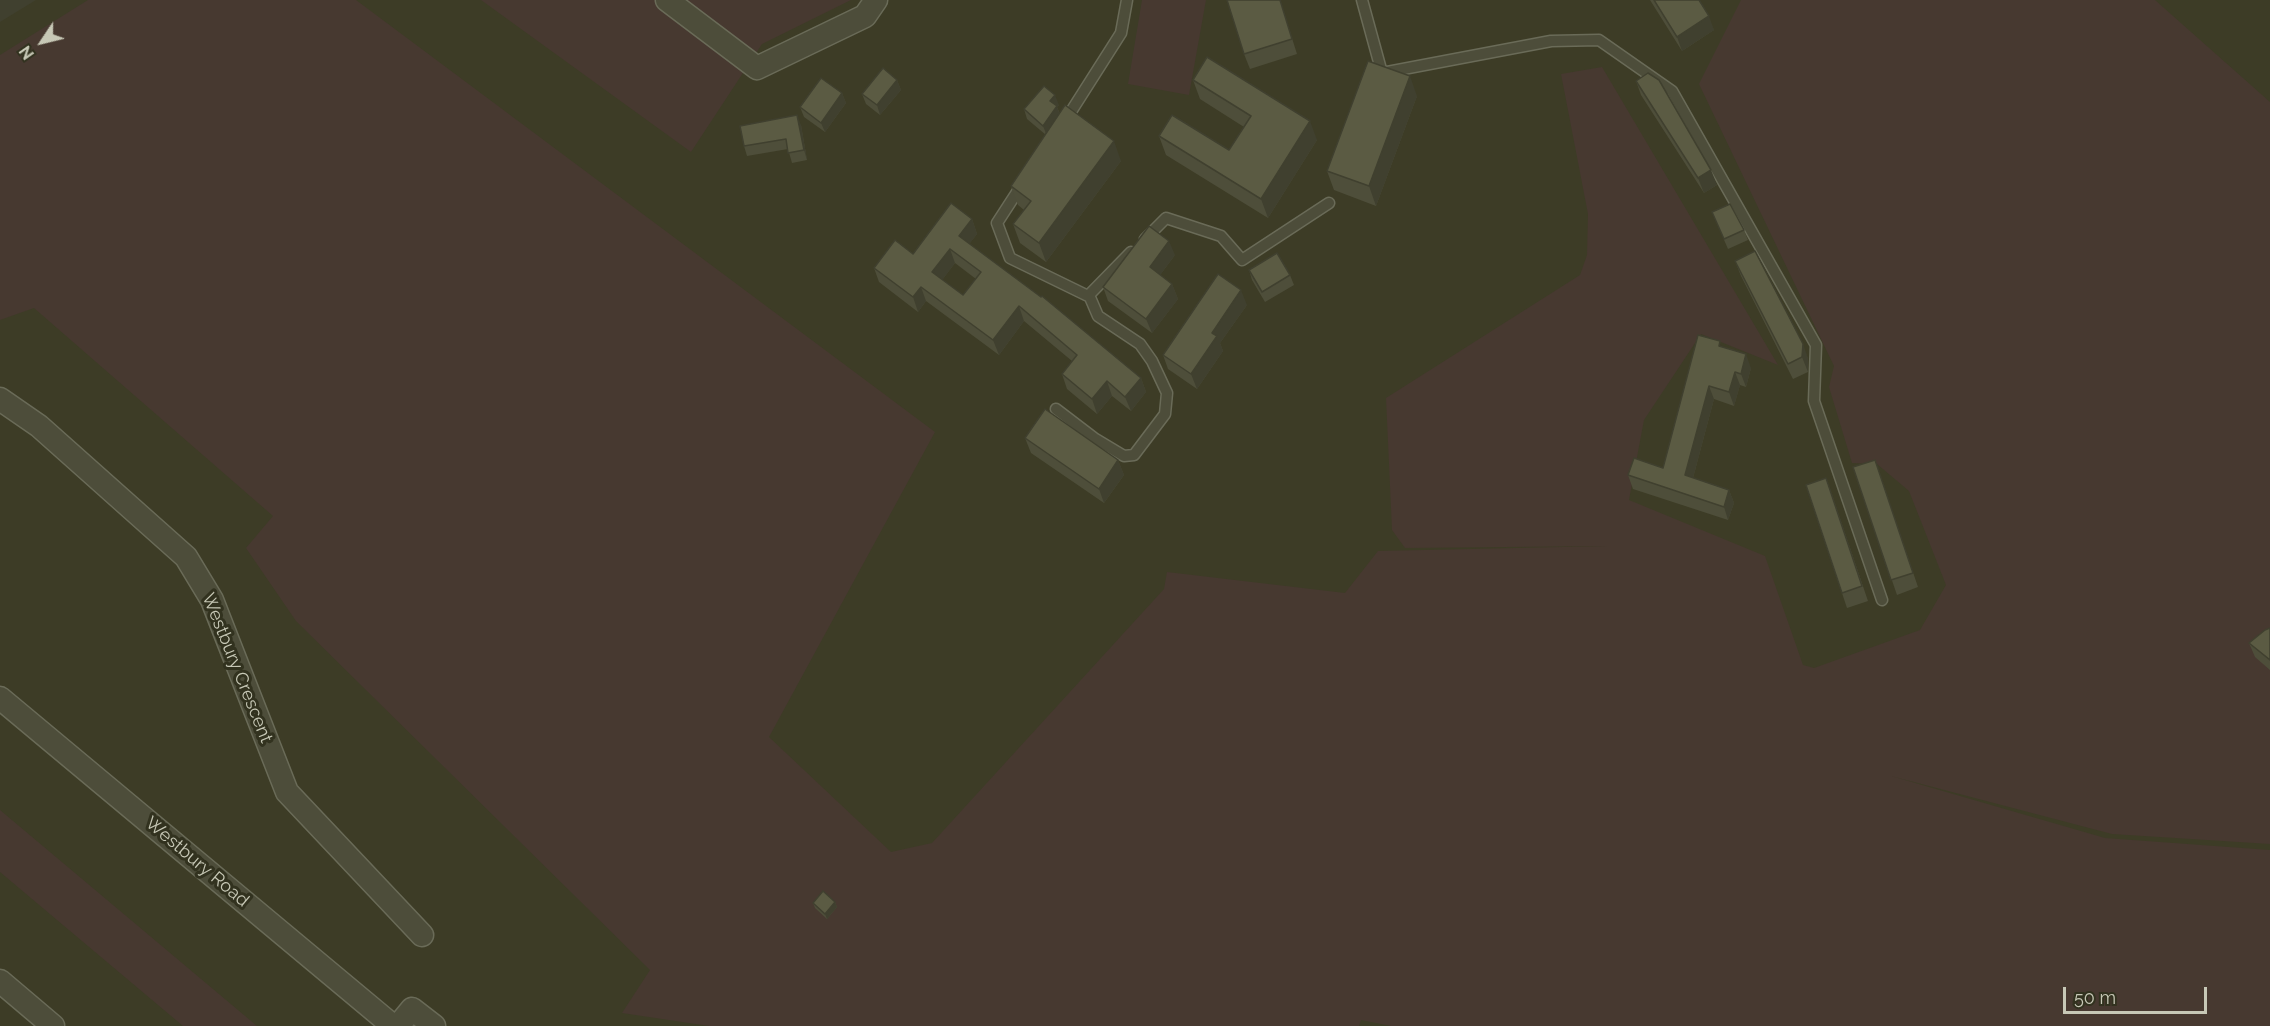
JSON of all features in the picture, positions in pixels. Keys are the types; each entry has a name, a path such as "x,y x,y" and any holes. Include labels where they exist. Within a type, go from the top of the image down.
{"street":[{"path":"667,0 757,68 864,16 876,0"},
{"name":"Westbury Crescent","path":"0,399 39,426 186,557 212,600 287,792 422,935"},
{"name":"Westbury Road","path":"0,698 393,1026"},
{"path":"0,981 53,1026"},
{"path":"405,1018 434,1026"}],"lane":[{"path":"1056,134 1096,76 1121,33 1127,0"},
{"path":"1362,0 1382,73 1539,44 1599,40 1672,91 1816,345 1814,401 1882,600"},
{"path":"1030,174 997,223 1010,258 1089,295"},
{"path":"1089,295 1166,218 1221,236 1242,260 1329,203"},
{"path":"1056,409 1094,438 1124,456 1134,455 1165,414 1167,393 1152,361 1140,344 1098,316 1089,295"}],"shaded area":[{"path":"88,0 356,0 935,432 769,737 891,852 932,843 1164,589 1167,572 1345,593 1378,551 1608,546 1405,548 1392,530 1386,398 1580,275 1587,255 1588,214 1561,74 1602,67 1778,365 1701,334 1644,420 1629,500 1765,556 1803,665 1814,668 1920,630 1946,585 1909,491 1877,464 1852,463 1829,387 1834,366 1699,84 1741,0 2155,0 2270,102 2270,844 2112,834 1891,776 2105,838 2270,850 2270,1026 1391,1026 1361,1020 1359,1026 709,1026 622,1013 650,970 296,621 246,548 273,516 34,308 0,320 0,55"},
{"path":"481,0 851,0 762,44 691,152"},
{"path":"1142,0 1206,0 1189,95 1128,84"},
{"path":"0,810 257,1026 183,1026 0,872"}],"building":[{"path":"1227,0 1280,0 1292,39 1244,54"},
{"path":"1654,0 1699,0 1709,16 1677,37"},
{"path":"1207,57 1310,121 1261,199 1159,136 1172,115 1229,150 1251,116 1193,80"},
{"path":"1368,61 1410,76 1369,186 1327,171"},
{"path":"883,68 897,80 877,105 862,94"},
{"path":"1648,73 1659,80 1711,170 1698,178 1636,81"},
{"path":"821,78 842,93 821,123 800,107"},
{"path":"1044,86 1055,95 1050,101 1057,106 1043,126 1024,109"},
{"path":"1065,105 1114,141 1039,243 1013,224 1031,201 1011,186"},
{"path":"797,115 804,150 788,153 786,139 744,146 740,126"},
{"path":"951,203 972,219 959,236 1042,296 1141,378 1125,397 1107,381 1092,399 1062,374 1077,355 1019,306 993,340 921,287 913,297 874,268 895,240 913,254","holes":["950,249 981,272 963,295 932,272"]},
{"path":"1730,204 1744,230 1724,239 1712,212"},
{"path":"1149,226 1169,241 1150,267 1172,284 1146,319 1103,287"},
{"path":"1755,251 1803,344 1802,357 1788,364 1735,261"},
{"path":"1277,253 1290,275 1262,292 1249,270"},
{"path":"1218,274 1241,290 1212,333 1217,336 1191,374 1163,355"},
{"path":"1698,335 1720,341 1719,346 1746,354 1741,374 1735,372 1729,392 1709,386 1685,475 1729,490 1724,507 1628,475 1634,458 1663,468"},
{"path":"1045,409 1118,460 1099,489 1025,438"},
{"path":"1875,460 1913,573 1891,580 1853,467"},
{"path":"1826,478 1862,586 1842,593 1806,485"},
{"path":"2270,628 2270,660 2249,643"},
{"path":"823,891 835,902 825,914 813,903"}]}
